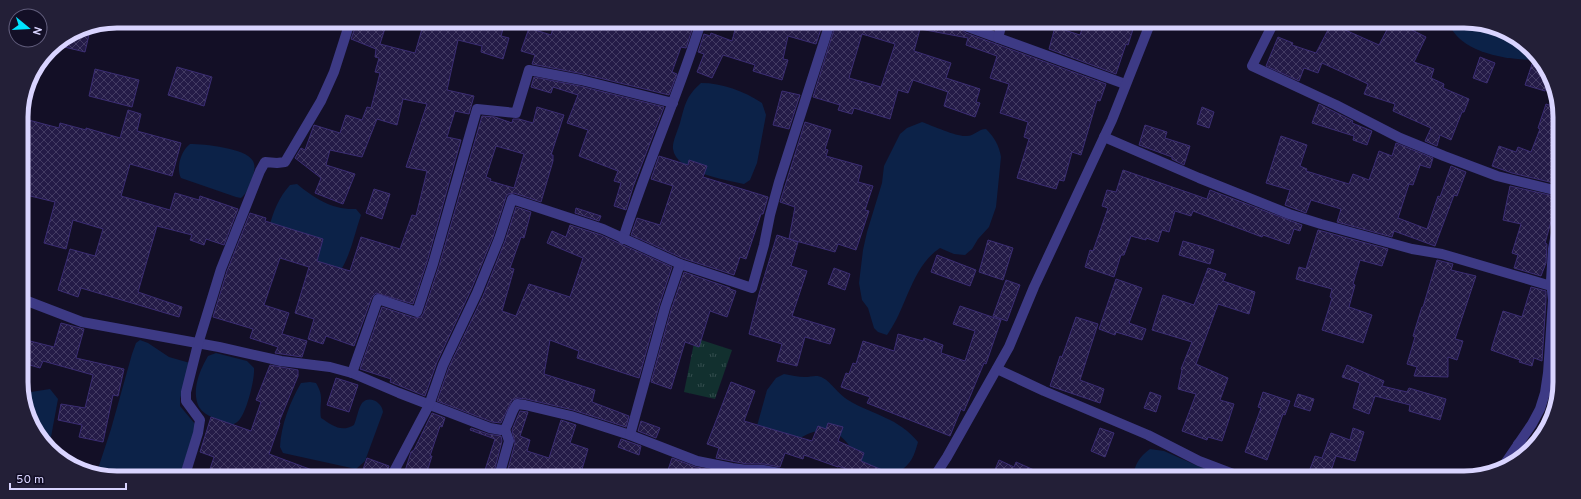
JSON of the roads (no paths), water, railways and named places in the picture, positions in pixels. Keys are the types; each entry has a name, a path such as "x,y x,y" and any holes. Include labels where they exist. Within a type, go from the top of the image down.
{"street":[{"path":"186,471 200,420 186,401 186,392 198,344 221,269 260,170 265,162 286,162 321,101 334,72 348,28"},
{"path":"623,239 638,191 673,104 699,28"},
{"path":"394,471 429,405 443,365 477,293 512,199 603,229 680,264 752,288 779,182 828,28"},
{"path":"971,28 1125,84"},
{"path":"998,38 1001,28"},
{"path":"938,471 1009,347 1034,287 1104,137 1148,28"},
{"path":"1271,28 1252,66 1336,104 1400,138 1497,176 1553,190"},
{"path":"352,373 378,299 417,312 433,264 477,109 516,113 529,70 588,82 673,104"},
{"path":"1104,137 1199,178 1289,214 1412,249 1442,254 1552,286"},
{"path":"1508,460 1532,424 1540,409 1545,393 1548,373 1553,300 1553,249"},
{"path":"630,435 665,308 680,264"},
{"path":"28,301 82,322 281,361 330,367 352,373 429,405 490,428 500,430 505,429 509,423 513,409 517,404 571,416 630,435 697,461 739,469 768,471"},
{"path":"997,369 1148,436 1199,461 1225,471"},
{"path":"500,471 509,441 505,429"},
{"path":"1518,444 1525,447"}],"water":[{"path":"1451,28 1476,29 1493,33 1514,43 1533,60 1515,59 1488,54 1465,43 1455,34"},
{"path":"701,83 717,84 733,88 762,103 766,115 757,163 750,180 744,184 703,174 683,164 676,157 673,149 673,143 685,106 692,92"},
{"path":"922,122 961,136 968,136 983,129 986,129 989,132 994,138 1001,157 996,207 989,227 978,239 972,249 965,255 954,254 940,248 930,256 922,266 910,288 900,313 887,335 878,332 874,328 868,308 862,300 859,283 863,250 882,183 884,166 900,134 907,128"},
{"path":"190,144 234,150 249,157 253,161 253,177 247,191 241,198 181,178 179,169 180,160 184,151"},
{"path":"297,184 324,202 347,209 356,209 361,215 349,252 339,273 319,264 317,254 269,228 283,195 290,185"},
{"path":"140,340 148,343 169,357 190,363 180,399 180,406 195,424 195,428 181,471 117,471 98,469 136,343"},
{"path":"216,353 247,361 254,368 252,387 243,415 232,425 205,413 199,407 197,401 196,387 202,367 208,356"},
{"path":"784,374 802,377 821,377 829,382 848,400 903,427 918,442 910,462 900,471 871,471 842,438 835,433 821,431 807,434 799,439 757,426 767,390 776,378"},
{"path":"301,383 316,383 319,388 321,418 337,427 345,428 354,425 361,405 365,401 375,401 382,408 383,412 365,461 356,469 283,453 280,447 282,430 293,398"},
{"path":"50,389 58,399 49,440 37,422 30,400 29,393"},
{"path":"1150,449 1164,451 1212,471 1134,471 1138,461"}]}
